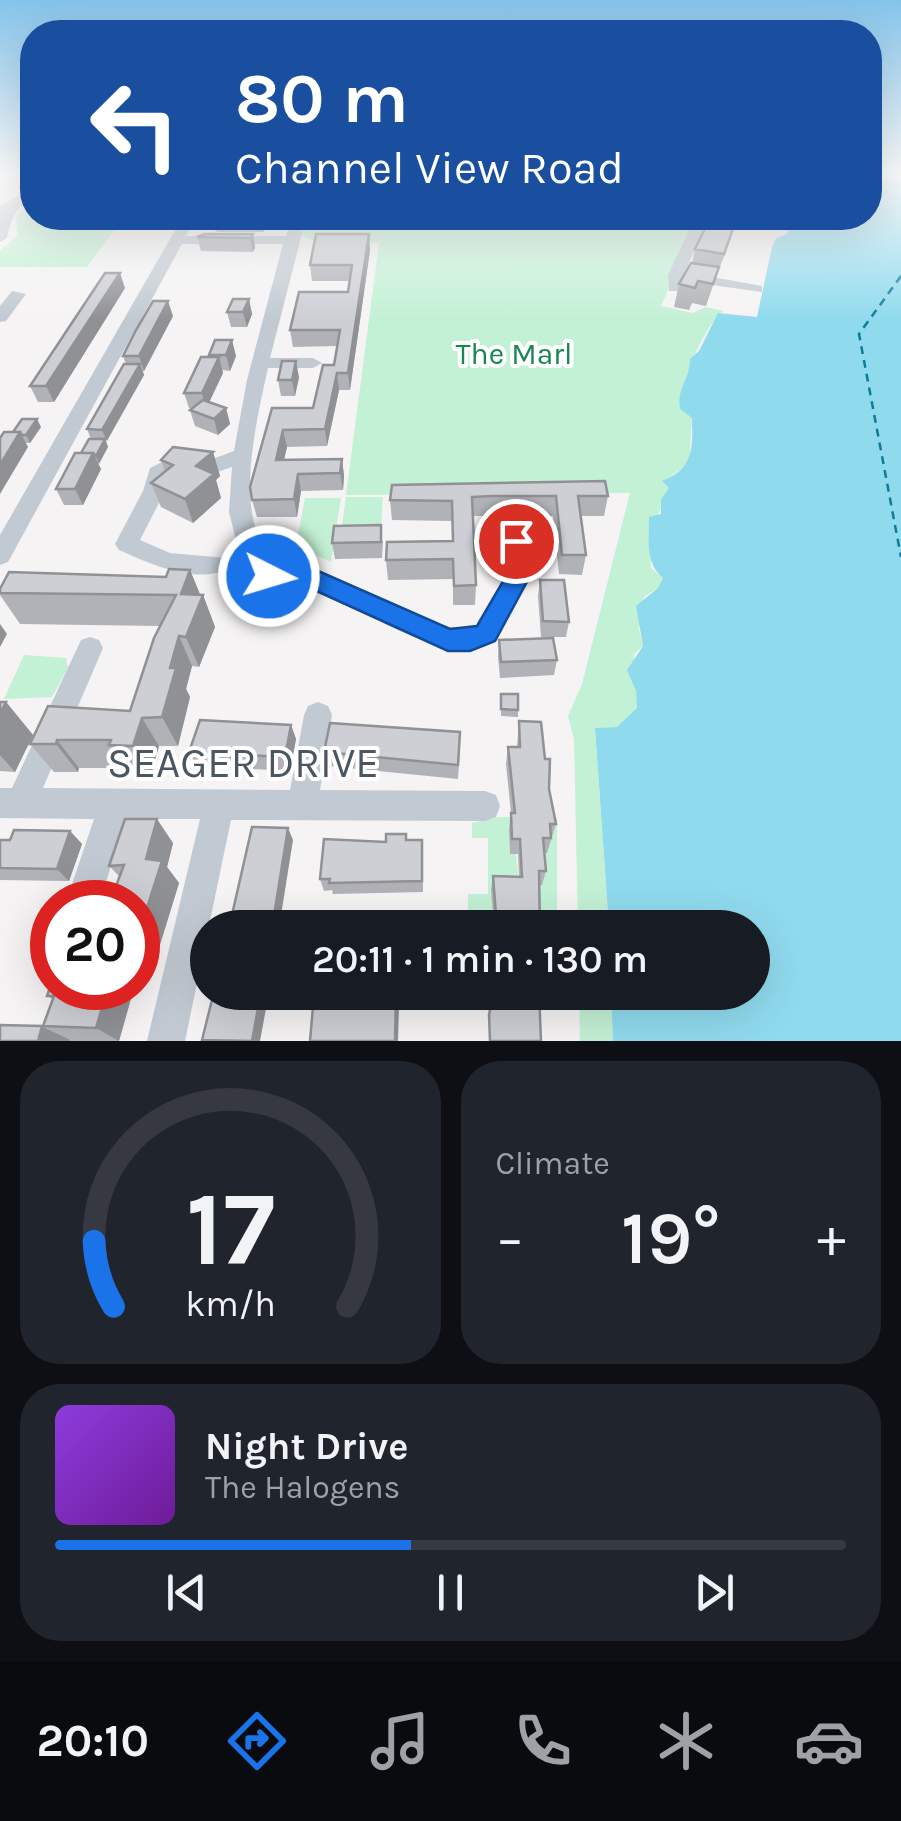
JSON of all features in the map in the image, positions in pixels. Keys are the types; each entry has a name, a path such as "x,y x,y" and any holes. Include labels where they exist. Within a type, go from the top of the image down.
{"street":[{"path":"0,230 0,238"},
{"path":"0,556 183,230"},
{"path":"294,230 287,293 261,362 244,455 238,512 247,541 238,562 248,575 269,576 284,566 448,640 470,640 486,634 517,578 516,541"},
{"path":"697,230 675,282 756,288"},
{"path":"178,240 291,240"},
{"path":"732,284 738,266"},
{"path":"0,317 18,294"},
{"path":"261,362 313,363"},
{"path":"219,564 168,562 127,544 154,491 157,473 167,464 180,460 211,467 244,455"},
{"path":"11,803 90,648"},
{"path":"302,805 318,715"},
{"name":"SEAGER DRIVE","path":"11,803 485,806"},
{"path":"91,880 115,803"},
{"path":"166,1041 219,804"}],"green space":[{"path":"17,223 20,223 20,230 114,230 87,267 0,267 0,251 18,235"},
{"name":"The Marl","path":"303,230 694,230 661,306 693,313 705,307 724,311 701,341 688,372 680,409 692,418 689,463 663,482 669,488 649,537 651,568 663,578 658,588 644,597 639,629 643,646 634,654 637,709 617,727 595,729 608,910 578,910 574,739 568,716 582,684 630,493 346,495 379,243 318,242 301,236"},
{"path":"346,497 383,497 381,526 342,525"},
{"path":"305,498 341,498 331,562 296,546"},
{"path":"24,655 66,658 68,668 52,697 4,699"},
{"path":"512,817 519,884 547,817 557,818 557,910 515,910 492,890 492,910 468,910 468,894 488,894 488,838 472,838 472,823"},
{"path":"579,1010 612,1010 613,1041 580,1041"}],"water":[{"path":"882,223 901,223 901,1041 613,1041 612,1010 770,1010 770,910 608,910 595,728 617,727 637,708 636,691 627,670 643,646 636,606 658,588 663,578 651,558 649,517 661,514 661,500 669,488 662,481 680,470 689,457 692,418 680,409 679,402 690,359 699,351 718,313 757,317 776,238 788,230 882,230"}],"building":[{"path":"704,230 733,230 724,254 695,249"},
{"path":"253,234 250,238 197,237"},
{"path":"316,234 369,234 348,373 337,373 325,429 283,430 276,460 342,459 340,473 298,474 294,499 252,500 250,487 272,408 313,408 323,365 334,365 340,330 290,330 299,292 348,292 352,265 310,265"},
{"path":"691,263 719,267 713,284 698,281 695,288 679,284"},
{"path":"105,273 120,273 46,386 30,386"},
{"path":"233,299 249,299 243,312 227,312"},
{"path":"153,301 168,301 139,356 123,356 136,330"},
{"path":"215,340 232,340 226,355 209,355"},
{"path":"201,357 219,357 202,393 184,393"},
{"path":"282,361 296,361 292,380 278,380"},
{"path":"124,364 140,364 102,430 87,429"},
{"path":"203,400 226,408 214,419 190,410"},
{"path":"22,419 37,419 26,435 13,432"},
{"path":"4,432 20,432 0,465 0,438"},
{"path":"89,439 105,439 96,456 81,453"},
{"path":"173,447 213,452 196,466 214,474 185,499 151,483 173,465 161,460"},
{"path":"75,453 93,453 75,489 56,489"},
{"path":"605,481 608,496 578,496 586,555 562,555 556,496 492,496 472,497 476,585 454,586 453,559 386,560 387,542 453,541 452,501 390,500 392,485"},
{"path":"381,525 381,542 332,543 334,526"},
{"path":"169,569 190,570 181,594 203,595 186,637 179,636 170,668 176,668 162,717 142,718 133,746 109,745 111,740 30,744 48,706 130,711 154,638 176,595 0,593 9,572 166,577"},
{"path":"540,580 564,580 569,622 543,621"},
{"path":"553,638 557,660 501,662 499,640"},
{"path":"501,694 518,694 518,710 501,709"},
{"path":"200,720 291,725 285,757 189,752"},
{"path":"519,721 541,722 545,759 550,759 549,789 556,824 550,824 551,838 543,838 546,871 539,871 540,910 496,910 493,876 522,877 520,839 512,839 511,813 515,813 508,747 520,747"},
{"path":"330,723 460,732 458,765 324,752"},
{"path":"125,819 157,819 146,859 162,861 156,880 118,880 124,865 109,866"},
{"path":"252,827 288,828 275,910 233,910"},
{"path":"14,830 70,831 57,869 0,868 0,840 10,840"},
{"path":"386,834 406,834 406,840 422,840 422,881 329,883 330,879 320,879 324,839 386,842"},
{"path":"49,1010 101,1010 96,1028 43,1026"},
{"path":"210,1010 258,1010 252,1041 202,1040"},
{"path":"313,1010 396,1010 395,1041 310,1041"},
{"path":"490,1010 540,1010 541,1041 490,1041"},
{"path":"0,1025 42,1026 38,1041 0,1041"}],"ferry route":[{"path":"901,276 859,334 901,557"}],"route":[{"path":"269,576 284,566 448,640 470,640 486,634 517,578 516,541"}]}
